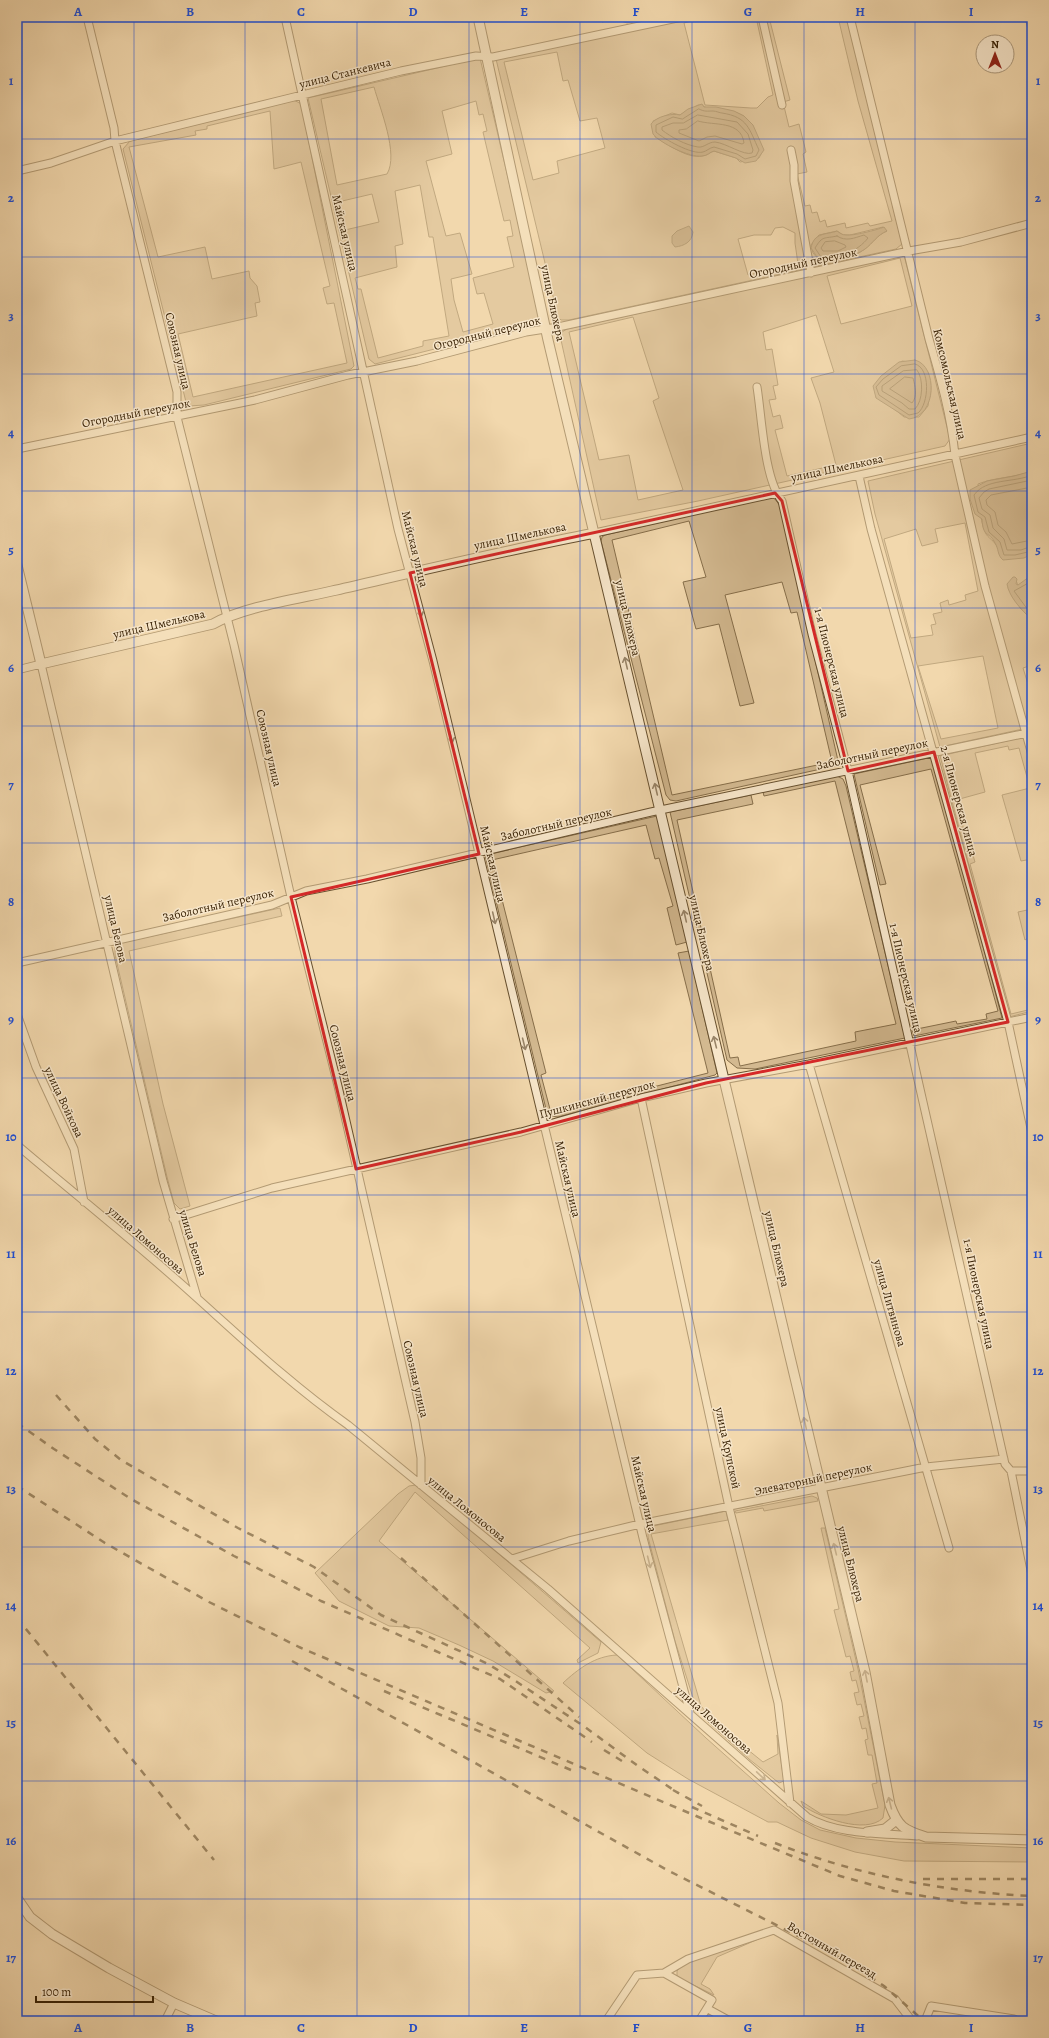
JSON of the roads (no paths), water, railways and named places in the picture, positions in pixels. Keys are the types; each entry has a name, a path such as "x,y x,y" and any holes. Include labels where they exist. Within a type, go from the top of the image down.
{"street":[{"name":"Союзная улица","path":"87,17 114,128 115,141 177,392 176,417 227,616 291,897 338,1086 418,1436 421,1458 421,1486"},
{"name":"Майская улица","path":"285,17 410,573 640,1524 690,1713"},
{"name":"улица Блюхера","path":"478,17 546,330 865,1672 890,1805 895,1821"},
{"name":"улица Станкевича","path":"17,171 50,163 115,141 402,71 476,56 487,57 682,17"},
{"path":"762,17 782,105"},
{"name":"Комсомольская улица","path":"850,17 929,339 941,382 953,437 955,455 985,586 1029,732 1032,755"},
{"path":"1029,17 1032,29"},
{"path":"791,150 794,165 794,181 811,273"},
{"name":"Огородный переулок","path":"17,449 255,400 364,371 417,361 526,332 546,330 908,251 961,242 1032,223"},
{"name":"1-я Пионерская улица","path":"757,387 769,473 775,493 782,501 812,634 848,771 1004,1459 1010,1471 1032,1575"},
{"name":"улица Шмелькова","path":"17,670 213,624 227,616 531,545 595,533 1032,437"},
{"name":"2-я Пионерская улица","path":"858,476 871,529 1008,1022 1032,1133"},
{"name":"улица Белова","path":"17,565 173,1219 197,1297"},
{"name":"Заболотный переулок","path":"17,963 272,905 306,891 479,854 661,811 1029,732"},
{"name":"улица Войкова","path":"17,1014 36,1067 74,1149 84,1202"},
{"name":"Пушкинский переулок","path":"173,1219 272,1188 521,1132 544,1124 641,1098 1032,1017"},
{"name":"улица Литвинова","path":"809,1064 949,1548"},
{"name":"улица Крупской","path":"641,1098 729,1507 778,1703 790,1803"},
{"name":"улица Ломоносова","path":"17,1145 197,1297 239,1337 316,1403 348,1425 512,1559 690,1713 807,1817 824,1825 867,1832 926,1837"},
{"name":"Элеваторный переулок","path":"512,1559 569,1541 640,1524 926,1467 1004,1459"},
{"path":"1010,1471 1032,1471"},
{"path":"867,1832 885,1829 895,1821 910,1832 926,1837 1032,1840"},
{"path":"17,1898 30,1916 52,1934 109,1968 174,2003 216,2021"},
{"name":"Восточный переезд","path":"664,1973 688,1959 774,1930 895,1999 912,2021"},
{"path":"606,2021 637,1975 664,1973 712,2000 708,2009 699,2021"},
{"path":"165,2021 174,2003"},
{"path":"925,2021 931,2006 1014,2019 1016,2021"},
{"path":"708,2009 730,2021"}],"water":[{"path":"598,17 654,17 627,23 615,19 602,22"},
{"path":"702,104 704,107 716,107 734,111 744,116 753,125 764,150 756,161 745,163 736,158 714,151 704,156 690,155 662,142 653,134 651,124 657,119 669,115 680,115 688,109"},
{"path":"689,226 693,232 689,241 681,246 675,247 672,243 672,236 677,231"},
{"path":"884,227 887,231 865,249 855,255 837,261 830,262 819,260 811,248 815,239 821,235 837,231 843,235 854,235"},
{"path":"915,360 922,364 928,371 931,381 931,391 929,401 925,409 918,416 909,419 876,398 873,386 881,376 899,362"},
{"path":"1032,471 1032,554 1024,558 1003,560 993,539 985,532 982,519 975,514 970,499 970,490 987,481"},
{"path":"1013,577 1017,579 1016,584 1018,585 1029,577 1032,577 1031,614 1027,615 1010,593 1007,584"}],"railway":[{"path":"56,1395 95,1439 121,1460 238,1528 314,1567 381,1615 488,1664 585,1727 678,1793"},
{"path":"17,1423 131,1499 234,1556 321,1601 500,1679 592,1742"},
{"path":"17,1486 105,1543 209,1602 299,1647 840,1876 894,1891 965,1903 1032,1905"},
{"path":"401,1558 579,1717"},
{"path":"17,1618 214,1860"},
{"path":"292,1661 669,1871 851,1964 884,1986 924,2021"},
{"path":"384,1691 571,1770"},
{"path":"604,1750 622,1761"},
{"path":"673,1790 702,1806"},
{"path":"692,1807 758,1836"},
{"path":"775,1843 837,1864 901,1880 966,1891 1032,1896"},
{"path":"923,1879 1032,1879"}]}
